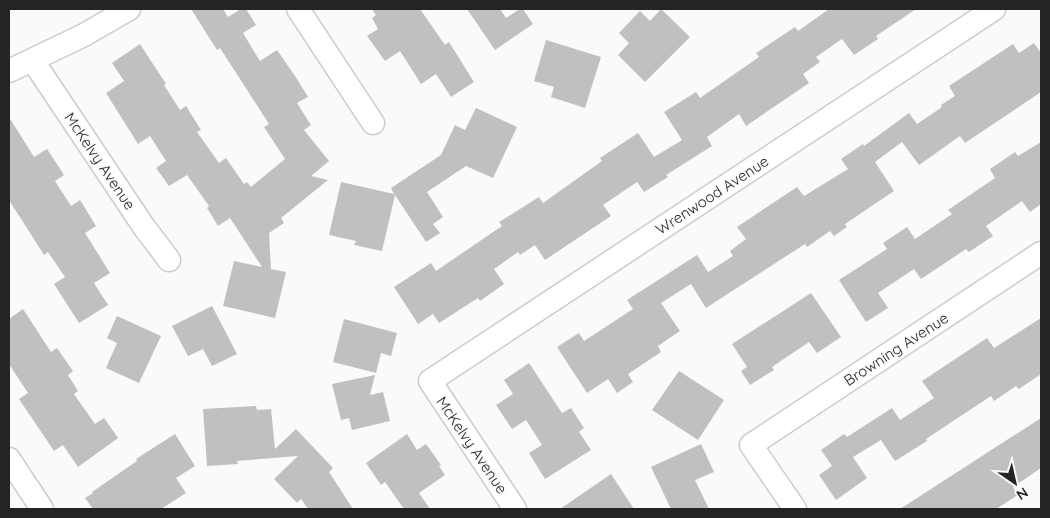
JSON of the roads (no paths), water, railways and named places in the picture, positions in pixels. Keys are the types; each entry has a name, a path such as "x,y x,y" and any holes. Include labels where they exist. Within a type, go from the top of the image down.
{"street":[{"path":"9,71 84,35 129,9"},
{"path":"298,9 373,123"},
{"name":"Wrenwood Avenue","path":"430,381 994,9"},
{"name":"McKelvy Avenue","path":"33,61 144,227 169,260"},
{"name":"Browning Avenue","path":"795,509 751,445 1041,253"},
{"name":"McKelvy Avenue","path":"430,381 516,509"},
{"path":"9,459 42,509"}]}
